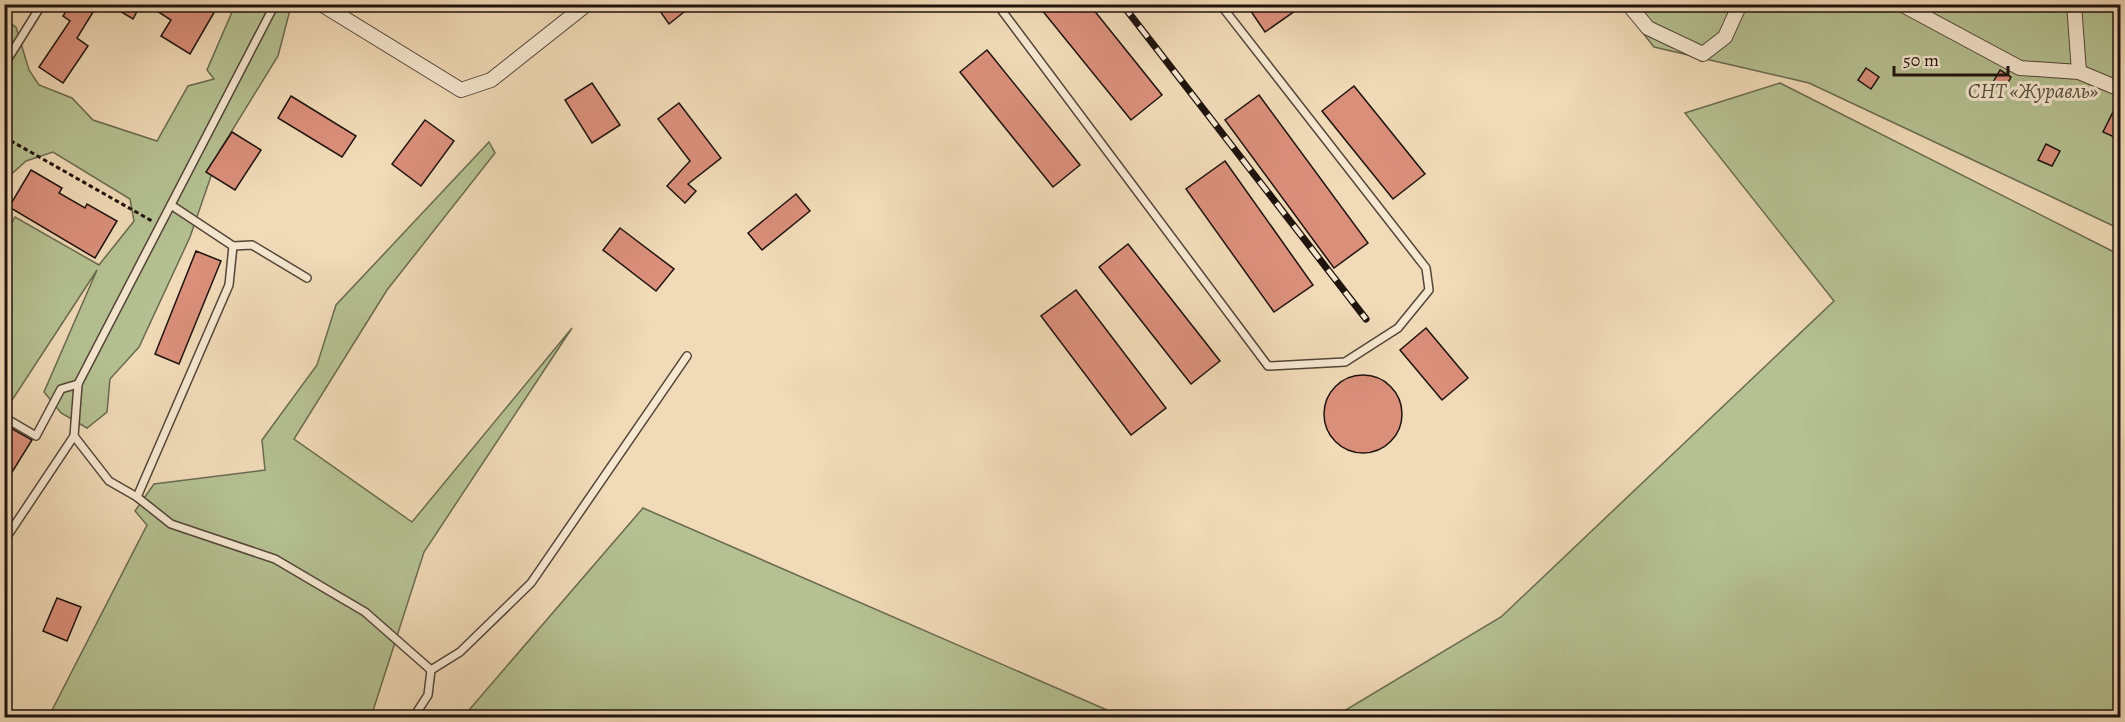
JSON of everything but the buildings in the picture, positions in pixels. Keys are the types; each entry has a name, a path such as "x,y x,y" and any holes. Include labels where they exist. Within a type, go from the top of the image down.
{"street":[{"path":"321,4 461,90 491,80 587,4"},
{"path":"1629,4 1648,28 1703,54 1725,37 1740,4"},
{"path":"1901,4 2020,68 2079,72 2121,88"},
{"path":"2074,4 2079,72"}],"lane":[{"path":"4,65 42,4"},
{"path":"4,541 74,436 78,384 276,4"},
{"path":"998,4 1268,366 1345,362 1398,328 1429,290 1425,268 1220,4"},
{"path":"171,205 233,246 252,245 307,278"},
{"path":"137,497 229,285 233,246"},
{"path":"431,670 460,652 531,583 687,356"},
{"path":"4,424 7,419 36,436 62,389 78,384"},
{"path":"74,436 109,481 137,497 171,524 274,559 365,612 431,670"},
{"path":"413,717 428,695 431,670"}],"path":[{"path":"4,137 161,225"}],"green space":[{"path":"235,5 284,5 290,10 278,56 220,150 190,237 139,347 110,379 107,412 87,428 61,413 44,392 97,270 5,411 5,235 15,217 99,265 134,221 130,199 53,152 26,161 5,180 5,20 16,27 29,70 39,85 72,98 93,120 157,141 188,86 214,79 207,70"},
{"name":"СНТ «Журавль»","path":"1621,5 2119,5 2120,229 1809,83 1654,47"},
{"path":"1780,83 2120,255 2120,717 1334,717 1501,617 1834,301 1685,113"},
{"path":"489,142 495,153 387,290 294,439 412,522 572,328 424,552 371,717 48,718 147,525 135,511 154,484 265,470 262,440 317,365 336,305"},
{"path":"643,508 1123,717 463,717"}],"railway":[{"path":"1122,4 1366,319"}]}
